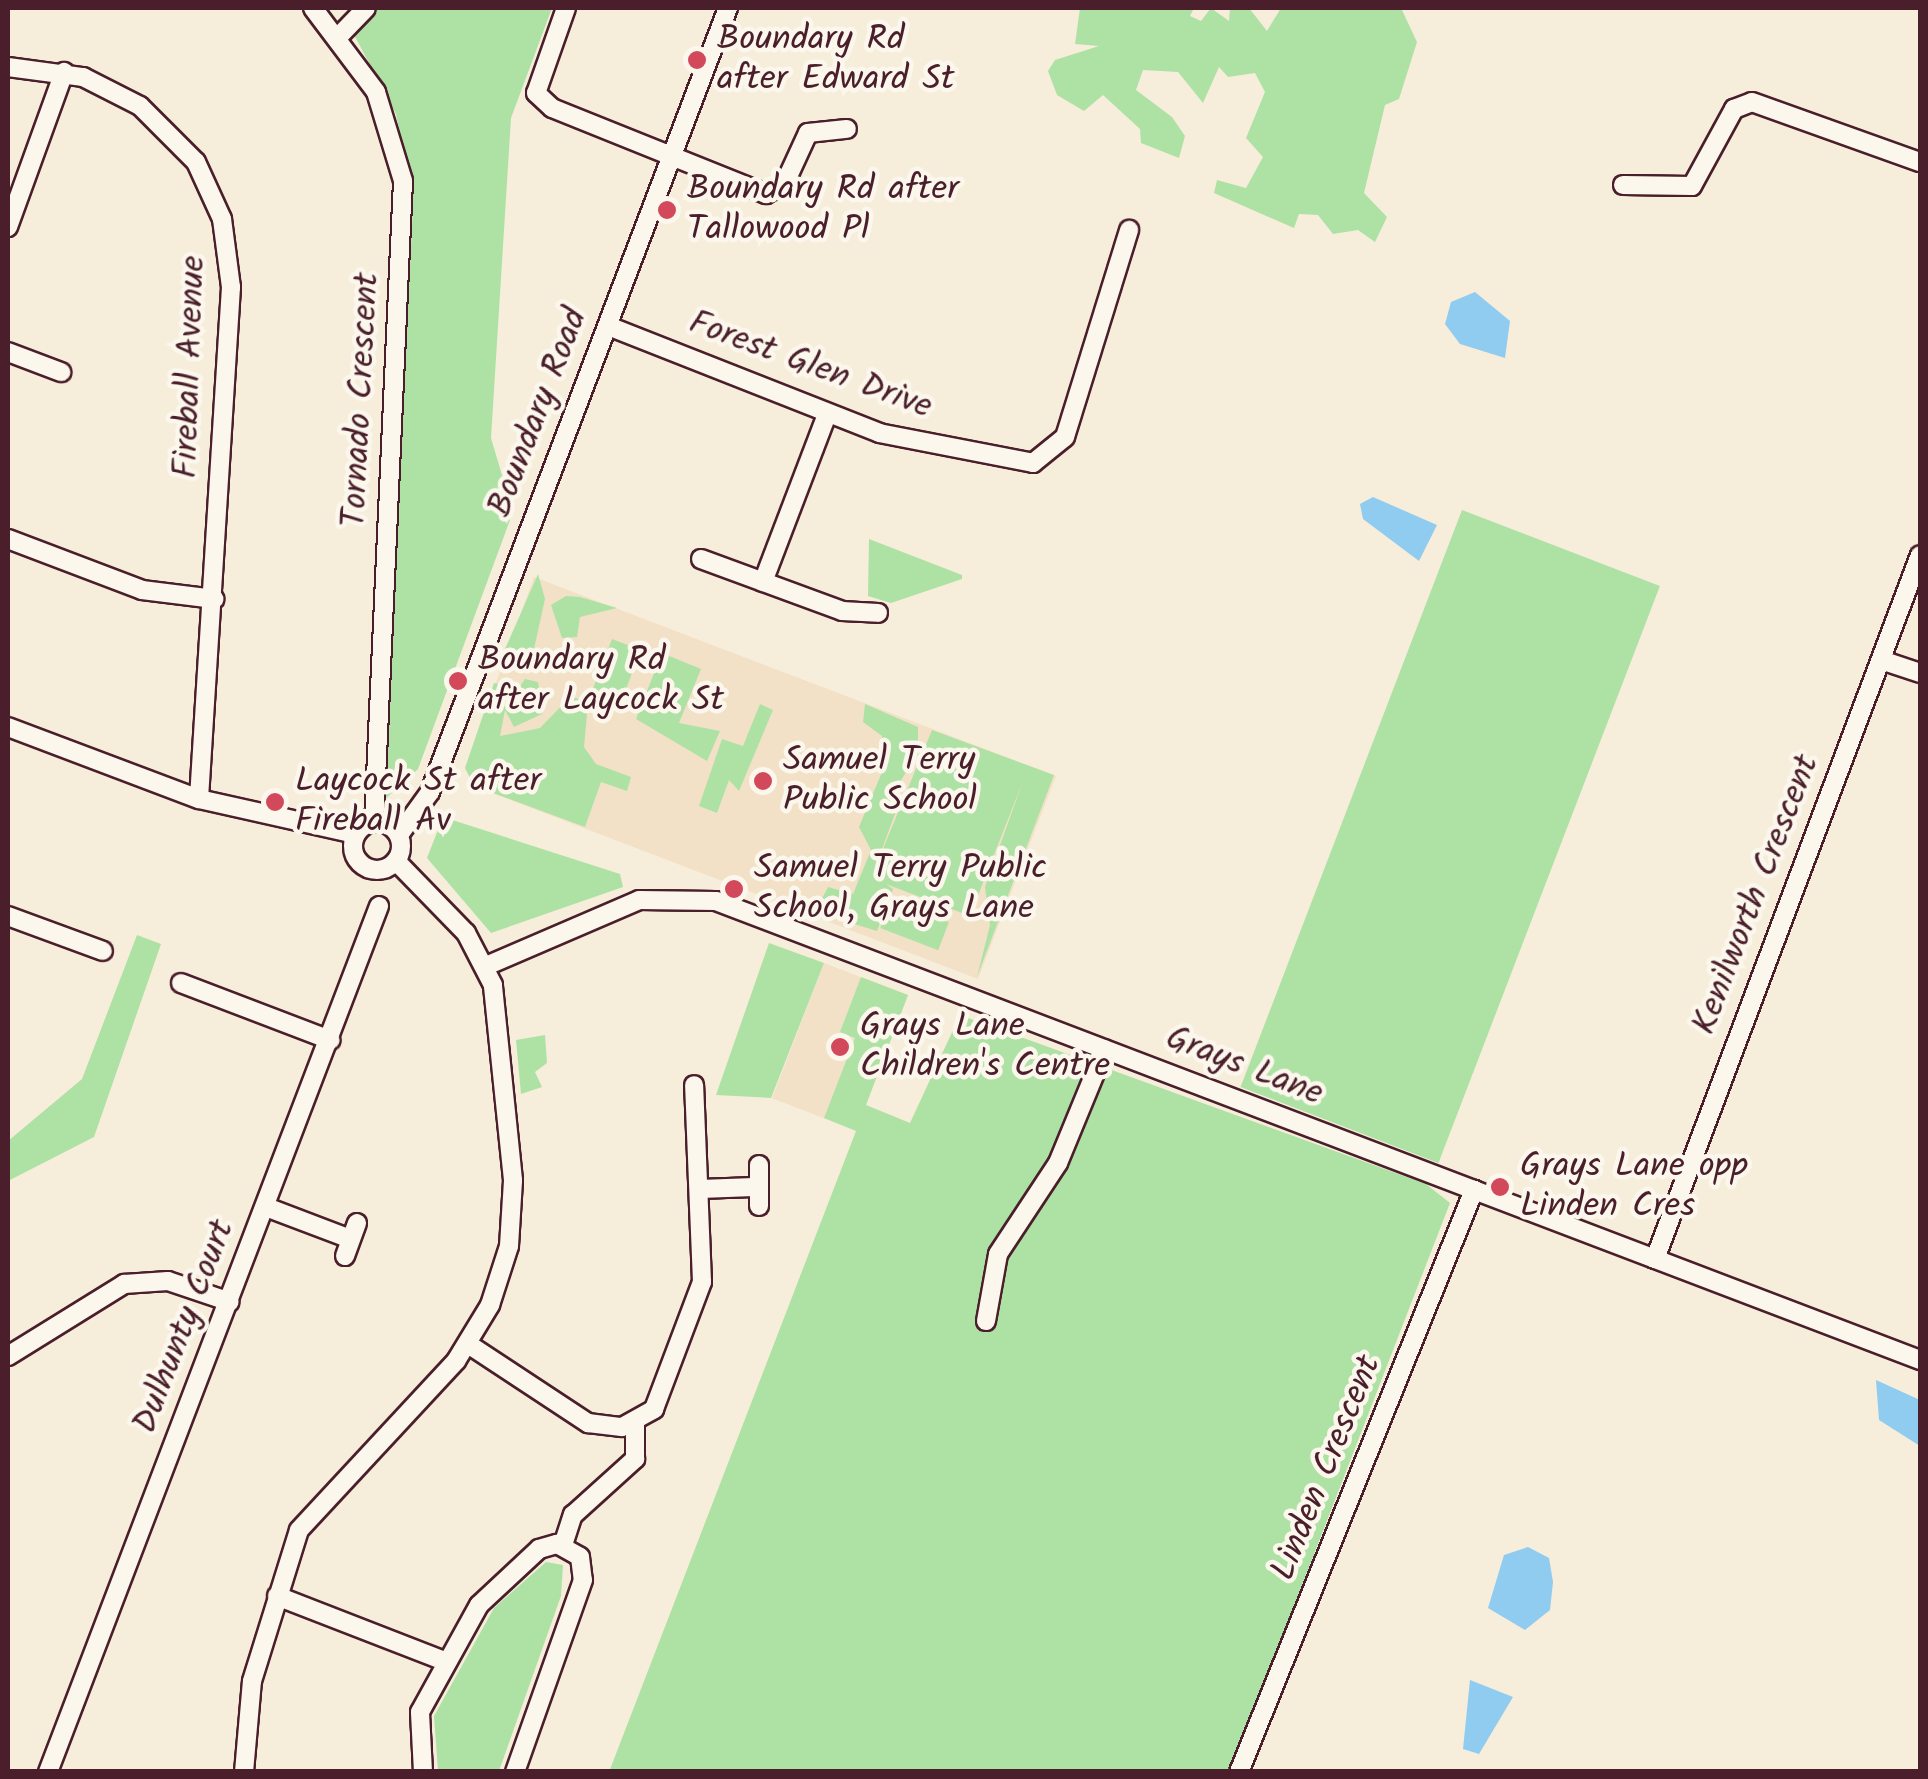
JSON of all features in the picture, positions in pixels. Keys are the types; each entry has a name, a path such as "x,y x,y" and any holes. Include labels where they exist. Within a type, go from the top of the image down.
{"street":[{"name":"Tornado Crescent","path":"313,8 340,35 376,92 403,181 374,822"},
{"path":"340,35 366,8"},
{"path":"566,8 536,93 552,108 770,194 808,132 846,129"},
{"name":"Boundary Road","path":"399,835 430,792 728,8"},
{"name":"Fireball Avenue","path":"8,67 64,72 120,94 168,129 222,219 231,287 199,799"},
{"path":"8,227 64,72"},
{"path":"1623,185 1692,186 1730,116 1752,102 1920,162"},
{"name":"Forest Glen Drive","path":"608,326 827,414 1016,463 1050,456 1068,430 1129,230"},
{"path":"8,352 62,372"},
{"path":"764,582 827,414"},
{"path":"8,539 142,590 214,599"},
{"name":"Kenilworth Crescent","path":"1654,1259 1920,555"},
{"path":"702,558 842,611 878,613"},
{"path":"1880,660 1920,673"},
{"path":"8,727 199,799 356,834 374,822 399,835 396,861 486,966 500,1026 512,1218 496,1290 468,1344 320,1497 277,1596 248,1700 244,1772"},
{"path":"356,834 354,850 367,868 396,861"},
{"name":"Grays Lane","path":"486,966 638,900 696,897 1920,1360"},
{"name":"Dulhunty Court","path":"48,1772 378,906"},
{"path":"8,916 103,951"},
{"path":"181,983 330,1040"},
{"path":"986,1321 998,1254 1058,1163 1105,1049"},
{"path":"468,1344 588,1423 636,1422 661,1400 696,1308 700,1189 694,1085"},
{"path":"759,1165 754,1187 759,1206"},
{"path":"700,1189 754,1187"},
{"name":"Linden Crescent","path":"1240,1772 1474,1190"},
{"path":"266,1208 351,1230 344,1256"},
{"path":"8,1356 127,1283 174,1282 230,1302"},
{"path":"563,1545 574,1515 635,1459 636,1422"},
{"path":"423,1772 418,1719 488,1593 544,1546 563,1545 580,1557 581,1589 515,1772"},
{"path":"277,1596 447,1662"}],"shaded area":[{"name":"Samuel Terry Public School","path":"534,577 1056,776 978,979 474,786 465,768"},
{"name":"Grays Lane Children's Centre","path":"824,963 908,995 856,1131 772,1098"}],"green space":[{"path":"372,8 552,8 511,118 491,438 513,512 418,769 383,801 413,205 396,114 352,31"},
{"path":"1080,8 1194,8 1190,16 1201,21 1211,8 1229,21 1230,8 1249,8 1267,31 1281,8 1401,8 1417,42 1399,99 1385,105 1364,193 1387,217 1375,242 1358,230 1333,234 1318,215 1299,214 1294,228 1214,193 1217,180 1246,188 1263,157 1246,138 1265,92 1255,73 1228,77 1219,67 1203,103 1178,72 1143,70 1136,90 1172,117 1185,136 1179,158 1141,143 1140,129 1103,95 1084,111 1057,95 1048,71 1055,60 1099,46 1075,44"},
{"path":"1462,510 1660,586 1438,1163 1241,1087"},
{"path":"869,539 962,575 962,579 891,603 868,596"},
{"path":"538,574 545,599 532,658 517,664 505,649"},
{"path":"566,596 617,608 580,617 577,637 562,638 551,605"},
{"path":"612,639 641,650 619,707 590,696"},
{"path":"662,653 701,669 679,723 720,731 707,761 636,719"},
{"path":"525,679 538,682 542,714 514,727 505,710 500,736 540,728 571,696 588,703 584,747 596,764 631,777 627,791 601,782 585,827 474,786 465,768 494,683 510,686 507,706"},
{"path":"760,704 773,710 739,791 729,780 717,813 699,806 722,739 743,746"},
{"path":"865,704 918,727 918,754 892,794 898,806 873,873 932,730 1054,775 977,977 990,925 985,887 1023,781 970,916 886,884 893,889 877,931 815,912 828,887 853,894 871,850 859,827 882,772 882,736 863,722"},
{"path":"443,817 620,874 623,887 491,933 427,858"},
{"path":"891,900 949,922 938,950 880,928"},
{"path":"137,935 161,944 94,1137 8,1181 8,1141 82,1079"},
{"path":"769,943 824,963 771,1098 716,1095"},
{"path":"861,977 908,995 866,1105 910,1123 960,1015 1426,1184 1450,1203 1230,1771 609,1772 856,1131 824,1118 855,1038 840,1032"},
{"path":"545,1035 547,1063 535,1072 542,1087 521,1094 516,1040"},
{"path":"546,1562 563,1565 561,1596 499,1771 438,1771 434,1716 494,1608"}],"water":[{"path":"1475,292 1510,321 1505,358 1460,344 1445,324 1451,302"},
{"path":"1373,497 1437,525 1419,561 1363,519 1360,504"},
{"path":"1876,1380 1920,1400 1920,1446 1879,1420"},
{"path":"1528,1547 1549,1558 1553,1582 1550,1610 1525,1630 1488,1608 1504,1555"},
{"path":"1470,1680 1513,1697 1479,1754 1463,1749"}],"place":[{"name":"Boundary Rd after Edward St","path":"697,60"},
{"name":"Boundary Rd after Tallowood Pl","path":"667,210"},
{"name":"Boundary Rd after Laycock St","path":"458,681"},
{"name":"Samuel Terry Public School","path":"763,781"},
{"name":"Laycock St after Fireball Av","path":"275,802"},
{"name":"Samuel Terry Public School, Grays Lane","path":"734,889"},
{"name":"Grays Lane Children's Centre","path":"840,1047"},
{"name":"Grays Lane opp Linden Cres","path":"1500,1187"}]}
